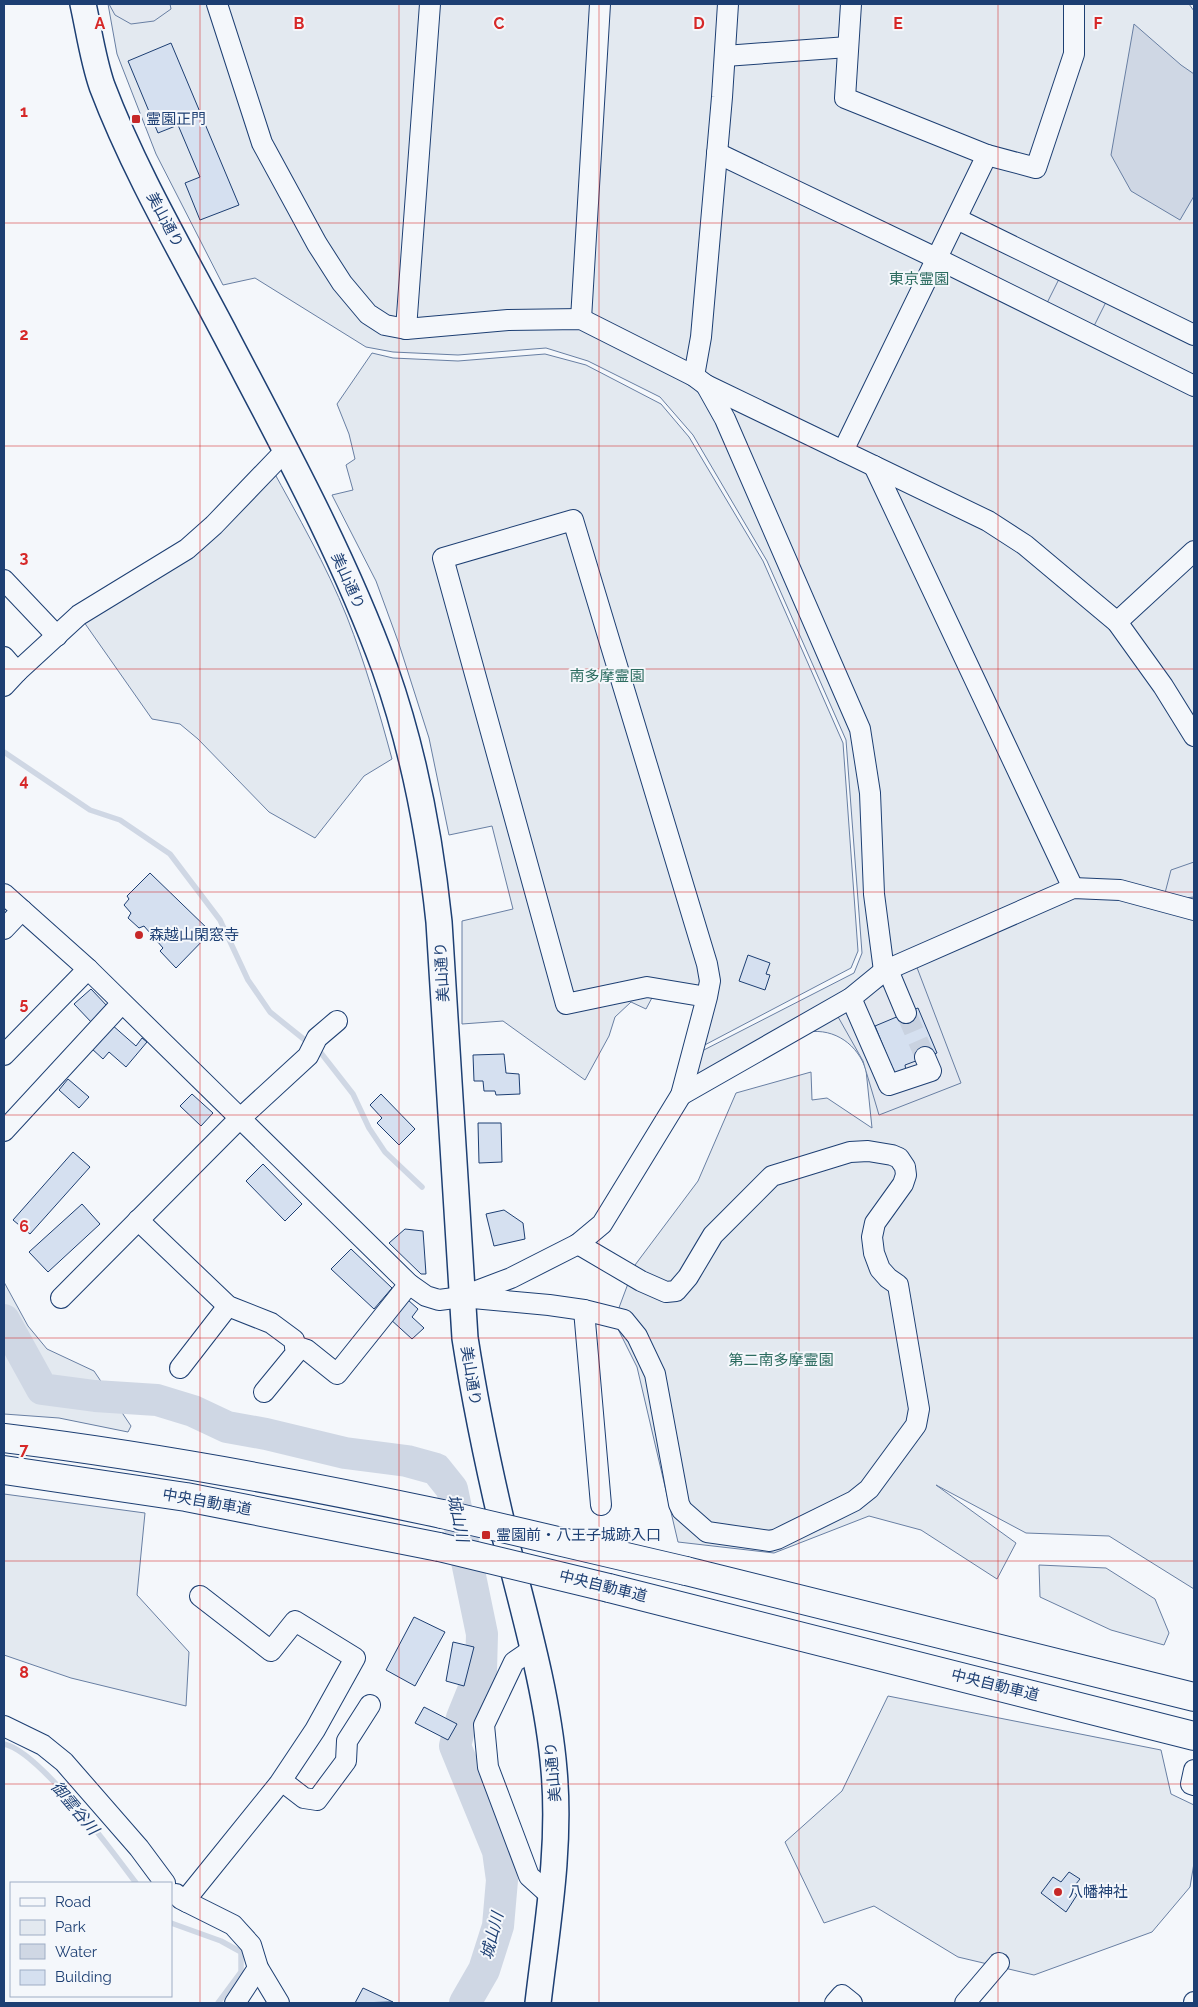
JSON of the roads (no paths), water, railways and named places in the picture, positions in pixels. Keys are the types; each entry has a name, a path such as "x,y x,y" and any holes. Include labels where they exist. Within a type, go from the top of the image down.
{"highway":[{"path":"4,1438 210,1468 317,1487 442,1514 686,1571 1194,1698"},
{"name":"中央自動車道","path":"4,1470 186,1497 439,1547 609,1588 1194,1736"}],"main road":[{"name":"美山通り","path":"83,4 102,84 131,154 286,450 343,566 369,628 396,704 416,780 434,874 439,922 465,1338 476,1405 497,1504 533,1649 554,1770 556,1835 538,2003"}],"street":[{"path":"217,4 262,143 296,208 342,283 368,314 385,325 406,328 508,320 580,319 700,381 988,521 1025,545 1117,622 1154,672 1194,736"},
{"path":"406,328 430,4"},
{"path":"580,319 600,4"},
{"path":"728,4 701,337 700,381 725,419 860,729 869,785 874,894 886,970 906,1013"},
{"path":"851,4 844,98 987,155 1036,168 1074,54 1074,4"},
{"path":"725,56 848,47"},
{"path":"717,153 938,259 1194,386"},
{"path":"843,451 987,155"},
{"path":"957,219 1194,335"},
{"path":"4,686 79,616 187,549 214,525 286,450"},
{"path":"874,466 1072,888"},
{"path":"4,894 88,970 409,1284 426,1296 439,1300 462,1297 512,1278 578,1244 602,1224 681,1095 707,997 710,981 707,964 573,520 443,558 566,1004 647,987 707,997"},
{"path":"1117,622 1194,551"},
{"path":"4,580 57,636"},
{"path":"4,657 17,672"},
{"path":"681,1095 851,998 886,970 1072,888 1120,890 1194,910"},
{"path":"4,929 22,910"},
{"path":"4,1055 88,970"},
{"path":"851,998 890,1085 931,1071 925,1057"},
{"path":"4,1131 122,1003"},
{"path":"62,1298 337,1021"},
{"path":"462,1297 584,1310 624,1320 637,1336 655,1374 679,1504 682,1510 707,1532 770,1542 854,1501 875,1483 914,1428 919,1409 898,1285 880,1269 874,1253 872,1237 875,1223 903,1184 906,1175 905,1167 899,1158 868,1151 850,1152 772,1176 713,1235 688,1277 676,1291 666,1292 613,1266 578,1244"},
{"path":"138,1220 228,1306 271,1323 294,1340 296,1353 264,1392"},
{"path":"295,1346 307,1350 337,1374 409,1284"},
{"path":"180,1368 228,1306"},
{"path":"584,1310 601,1504"},
{"path":"187,1902 191,1893 282,1781 315,1730 355,1658 295,1621 271,1651 200,1596"},
{"path":"533,1649 514,1662 484,1725 488,1767 529,1876 550,1895"},
{"path":"282,1781 304,1798 317,1800 346,1761 346,1741 370,1706"},
{"path":"4,1726 43,1744 64,1762 139,1848 165,1882"},
{"path":"172,1890 187,1902 232,1925 251,1945 258,1968 279,2003"},
{"path":"965,2003 999,1963"},
{"path":"235,2003 258,1968"},
{"path":"836,2003 842,1995 852,2003"}],"water":[{"path":"1134,24 1194,74 1194,196 1180,220 1131,191 1111,155"}],"waterway":[{"path":"4,752 90,810 120,820 170,854 220,920 248,980 270,1012 321,1053 353,1094 369,1128 385,1152 422,1187"},
{"name":"城山川","path":"4,1320 42,1389 95,1396 157,1400 193,1411 227,1427 266,1434 345,1453 407,1461 436,1469 452,1489 482,1634 481,1671 462,1718 455,1746 498,1851 502,1880 498,1926 484,1970 465,2003"},
{"path":"443,1477 447,1463"},
{"name":"御霊谷川","path":"4,1744 19,1751 36,1764 75,1804 135,1882"},
{"name":"御霊谷川","path":"172,1923 221,1941 241,1952 241,1972 218,2003"}],"tunnel":[{"path":"906,1013 925,1057"}],"place":[{"name":"霊園正門","path":"136,119"},
{"name":"森越山閑窓寺","path":"139,935"},
{"name":"霊園前・八王子城跡入口","path":"486,1535"},
{"name":"八幡神社","path":"1058,1892"}],"park label":[{"name":"東京霊園","path":"919,279"},
{"name":"南多摩霊園","path":"607,676"},
{"name":"第二南多摩霊園","path":"781,1360"}]}
